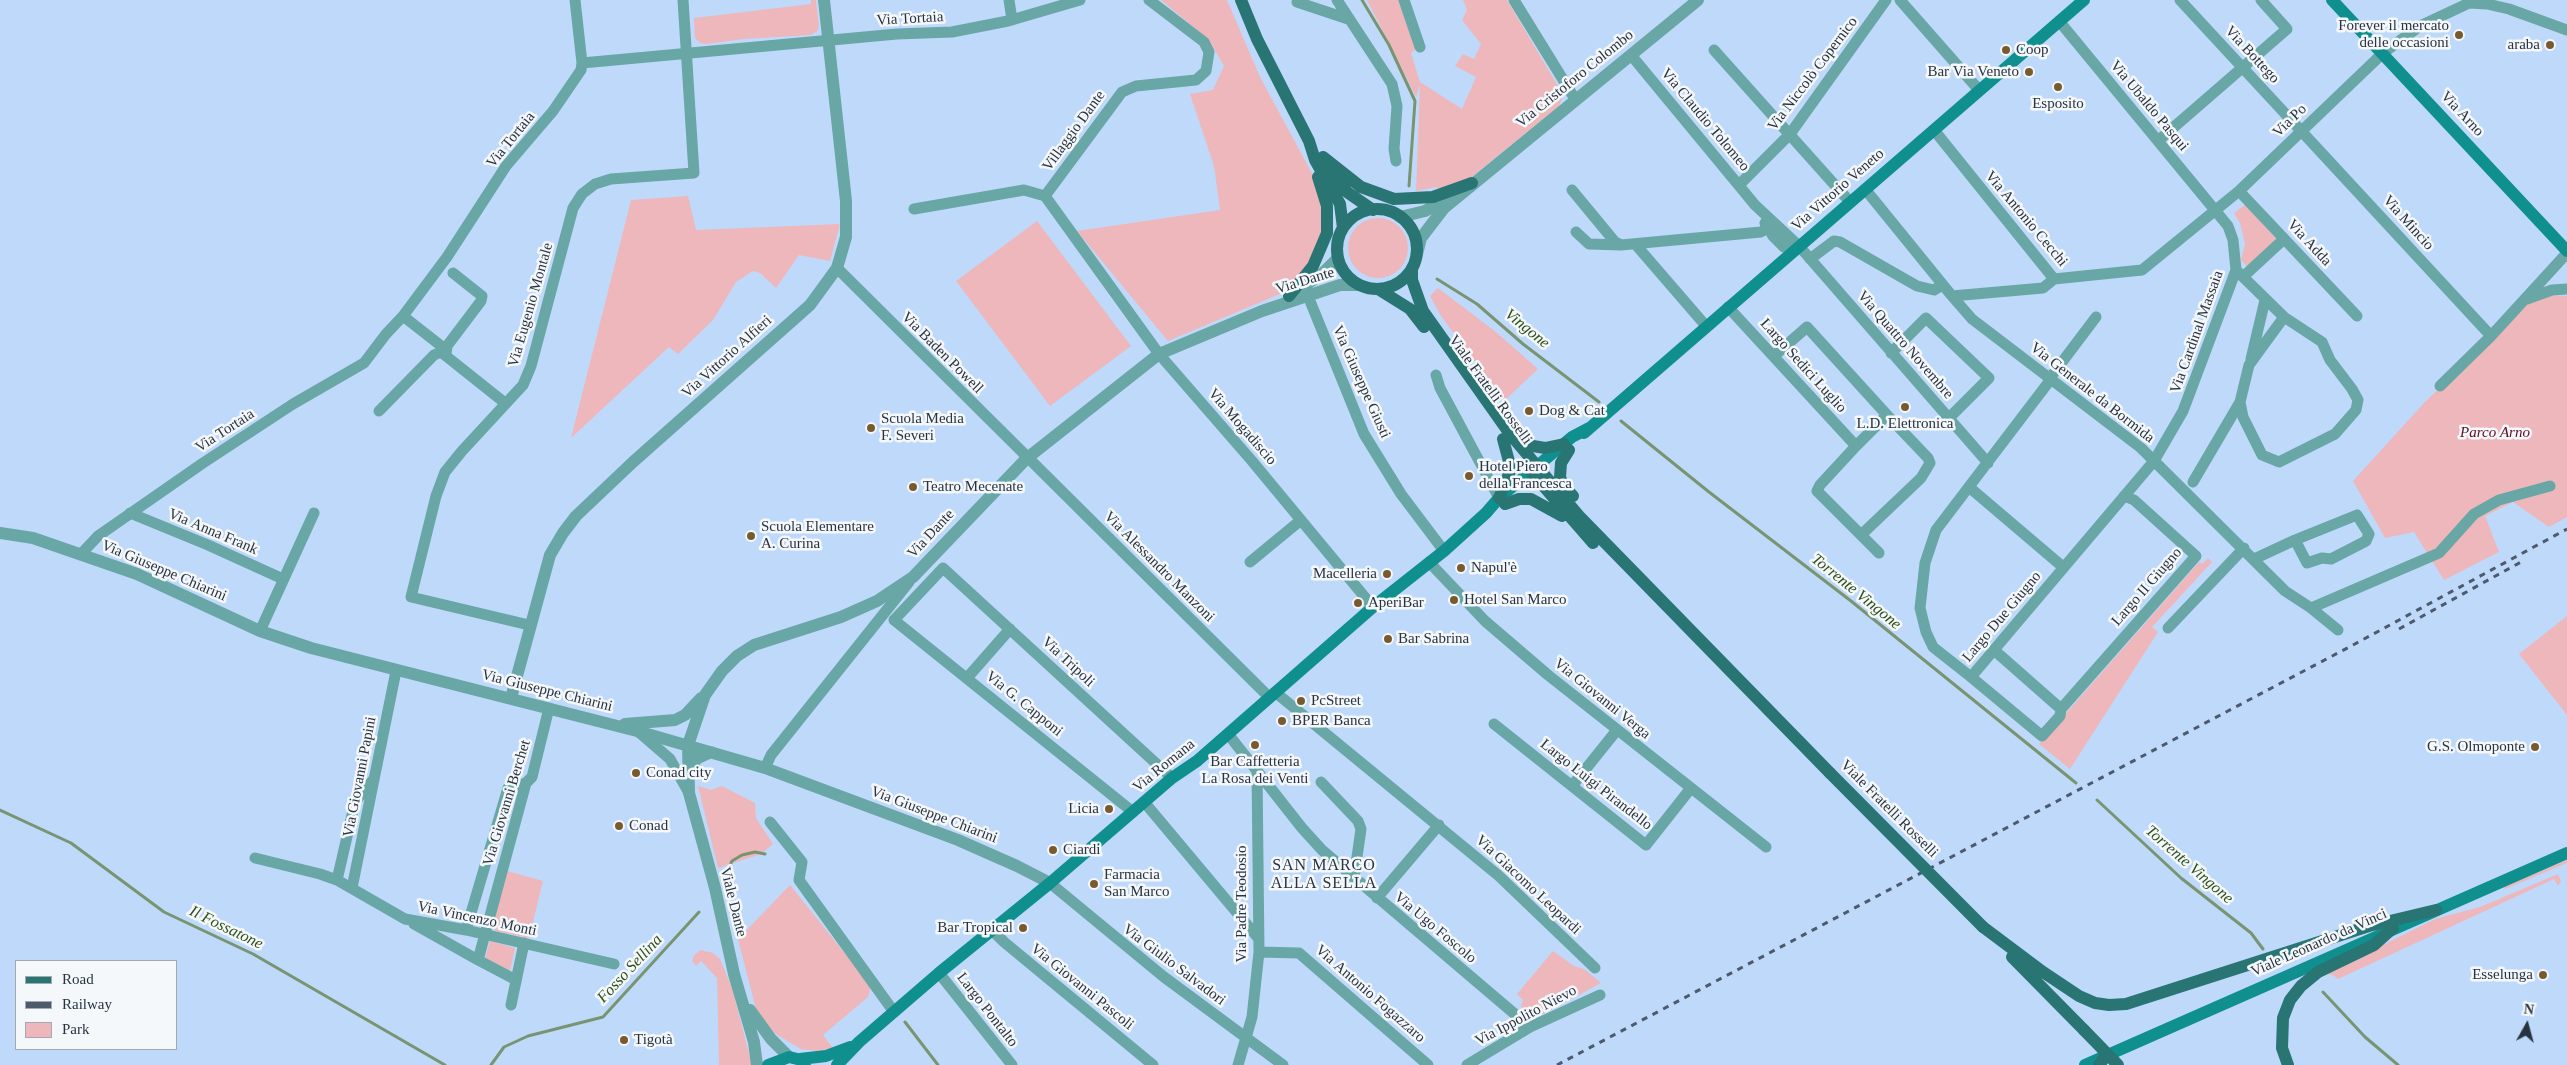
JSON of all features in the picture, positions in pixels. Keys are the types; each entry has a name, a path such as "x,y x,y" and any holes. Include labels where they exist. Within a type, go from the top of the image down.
{"main road":[{"path":"1240,0 1257,39 1319,158 1340,204 1343,228 1337,247 1338,258 1349,278 1358,285 1378,289 1398,284 1414,263 1414,235 1400,217 1383,210 1374,210 1356,215 1343,228"},
{"name":"Via Vittorio Veneto","path":"1599,418 2084,0"},
{"name":"Via Arno","path":"2332,0 2567,252"},
{"path":"1319,158 1361,187 1394,199 1433,197 1472,183"},
{"path":"1319,158 1342,187 1374,210"},
{"path":"1288,296 1313,266 1327,233 1327,206 1319,158"},
{"name":"Viale Fratelli Rosselli","path":"1414,263 1412,280 1423,311 1507,436"},
{"name":"Viale Fratelli Rosselli","path":"1378,289 1402,303 1418,318 1572,522 1599,549 1637,576"},
{"name":"Via Romana","path":"859,1042 939,973 1050,883 1172,778 1197,761 1373,607 1444,551 1599,418"},
{"path":"1572,522 1531,499 1502,501 1511,469 1507,436 1539,447 1566,447 1560,470 1563,485 1591,517 1619,558"},
{"name":"Viale Fratelli Rosselli","path":"1536,472 2118,1065"},
{"name":"Viale Leonardo da Vinci","path":"2086,1065 2102,1061 2393,928 2567,853"},
{"path":"1983,927 2043,972 2080,996 2095,1003 2126,1004 2369,926 2436,910"},
{"path":"2288,1065 2282,1048 2283,1018 2290,1000 2300,986 2318,972 2374,945 2393,928"},
{"path":"768,1065 778,1059 826,1056 859,1042"},
{"path":"837,1065 859,1042"},
{"path":"794,1058 812,1065"}],"street":[{"path":"575,0 582,63"},
{"path":"683,0 687,53"},
{"name":"Via Vittorio Alfieri","path":"511,698 529,625 550,555 576,516 647,449 810,305 837,268 846,237 846,201 824,0"},
{"path":"1009,0 1012,20"},
{"name":"Via Tortaia","path":"81,554 98,536 130,514 293,404 364,363 386,334 403,316 447,257 506,166 553,111 581,70 582,63 897,34 952,32 1012,20 1080,0"},
{"name":"Villaggio Dante","path":"1045,196 1122,92 1133,87 1196,80 1206,71 1209,52 1204,42 1149,0"},
{"path":"1337,0 1392,84 1397,106 1394,149 1396,161"},
{"path":"1404,0 1420,47"},
{"path":"1514,0 1575,99"},
{"name":"Via Cristoforo Colombo","path":"1414,263 1421,238 1432,221 1472,183 1698,0"},
{"name":"Via Niccolò Copernico","path":"1738,184 1790,134 1886,0"},
{"path":"1900,0 1979,90"},
{"name":"Via Bottego","path":"2180,0 2302,130"},
{"path":"2159,140 2287,29 2261,0"},
{"path":"2470,1 2487,4 2506,4 2567,30"},
{"name":"Via Po","path":"2216,209 2239,191 2383,53 2420,26 2470,1"},
{"path":"1297,2 1348,18"},
{"name":"Via Ubaldo Pasqui","path":"2059,21 2216,209"},
{"path":"1714,50 1850,202"},
{"name":"Via Eugenio Montale","path":"529,625 411,597 436,496 445,472 523,385 531,366 573,208 582,194 595,184 610,179 694,173 687,53"},
{"name":"Via Claudio Tolomeo","path":"1631,55 1755,205 1799,246"},
{"name":"Via Antonio Cecchi","path":"1934,130 2054,279 2142,270 2216,209"},
{"name":"Via Mincio","path":"2302,130 2491,336"},
{"name":"Via Cristoforo Colombo","path":"1400,217 1424,211 1472,183"},
{"name":"Via Generale da Bormida","path":"1865,189 1942,285 1972,319 2141,448 2244,548 2285,591 2311,608 2338,630"},
{"name":"Villaggio Dante","path":"914,209 1024,190 1045,196 1159,354"},
{"path":"1572,190 1615,242 1621,245"},
{"name":"Via Adda","path":"2239,191 2356,316"},
{"name":"Via Claudio Tolomeo","path":"1755,205 1767,228 1784,247 1799,246"},
{"name":"Via Cardinal Massaia","path":"2154,461 2184,411 2240,273 2228,226 2216,209"},
{"path":"1576,232 1589,244 1636,245 1762,232 1767,228"},
{"path":"2240,402 2243,417 2262,455 2279,462 2335,434 2356,410 2358,400 2330,360 2322,342 2284,317 2240,273 2284,239"},
{"path":"1810,259 1834,241 1840,242 1918,286 1934,290 1942,285"},
{"path":"1636,245 1706,326"},
{"name":"Via Quattro Novembre","path":"1799,246 1988,463"},
{"name":"Via Arno","path":"2522,301 2567,252"},
{"name":"Via Dante","path":"1262,311 1322,274 1338,258"},
{"name":"Via Baden Powell","path":"837,268 1026,458"},
{"path":"446,354 447,346 481,301 482,296 453,273"},
{"path":"1952,296 2043,288 2054,279"},
{"name":"Via Dante","path":"688,744 705,695 737,656 754,645 842,617 877,601 913,577 1026,458 1159,354 1262,311 1340,285 1358,285"},
{"path":"2440,386 2491,336 2522,301 2552,290 2567,289"},
{"name":"Via Giuseppe Giusti","path":"1308,296 1364,434 1401,494 1444,551"},
{"path":"2193,482 2240,402 2265,300"},
{"name":"Largo Sedici Luglio","path":"1728,307 1856,446"},
{"path":"403,316 440,345 446,354 505,403"},
{"name":"Largo Due Giugno","path":"2096,317 1936,530 1921,578 1920,608 1923,626 1933,648 1971,677 2154,461"},
{"path":"2249,365 2284,317"},
{"path":"1891,353 1926,318 1989,378 1949,418"},
{"path":"1774,356 1807,327 1928,458 1930,463 1921,478 1860,535"},
{"path":"379,411 434,355 441,352 446,354"},
{"name":"Via Mogadiscio","path":"1159,354 1373,607"},
{"path":"1436,375 1440,388 1502,501"},
{"path":"1879,553 1817,491 1820,485 1887,415"},
{"name":"Via Alessandro Manzoni","path":"1026,458 1272,695"},
{"path":"2311,608 2439,553 2474,514 2499,500 2550,486"},
{"path":"1969,487 2063,567"},
{"name":"Largo II Giugno","path":"1971,677 2042,736 2060,716 2061,709 2196,556 2134,500 2124,496"},
{"path":"260,631 314,513"},
{"name":"Via Anna Frank","path":"130,514 208,544 283,579"},
{"path":"2254,559 2295,540 2357,515 2369,534 2366,541 2332,558 2322,558 2307,563 2295,540"},
{"path":"1250,562 1301,520"},
{"name":"Via Giuseppe Chiarini","path":"0,533 33,538 137,574 260,631 311,648 688,744 765,768 958,840 1050,883"},
{"path":"2168,628 2244,548"},
{"name":"Via Giovanni Verga","path":"1430,562 1485,621 1618,730 1766,847"},
{"name":"Via Tripoli","path":"894,620 942,568 1172,778"},
{"path":"765,768 777,748 913,577"},
{"name":"Via G. Capponi","path":"894,620 1133,812"},
{"path":"967,678 1010,629"},
{"path":"1994,650 2061,709"},
{"name":"Via Giovanni Papini","path":"352,888 396,671"},
{"path":"611,724 675,720 685,715 705,695"},
{"name":"Via Giacomo Leopardi","path":"1272,695 1439,825 1499,876 1595,968"},
{"name":"Via Giovanni Berchet","path":"478,960 526,783 532,777 549,708"},
{"name":"Largo Luigi Pirandello","path":"1494,724 1646,845 1691,788"},
{"path":"1572,786 1618,730"},
{"path":"637,731 670,759 689,793"},
{"name":"Via Ugo Foscolo","path":"1228,734 1302,828 1354,878 1530,1028"},
{"name":"Viale Dante","path":"688,744 689,793 715,888 734,974 744,1002 754,1042 757,1065"},
{"path":"688,773 696,759 712,752"},
{"name":"Via Padre Teodosio","path":"1238,1065 1252,1017 1259,952 1257,771"},
{"path":"337,880 355,802 374,780"},
{"path":"1321,782 1358,821 1361,829 1354,878"},
{"path":"466,930 508,788 526,783"},
{"path":"1144,803 1259,939"},
{"path":"770,822 802,862 799,880 894,1012"},
{"path":"1377,898 1439,825"},
{"name":"Via Vincenzo Monti","path":"255,858 337,880 405,919 466,930 614,964"},
{"name":"Via Giulio Salvadori","path":"1050,883 1117,940 1283,1065"},
{"path":"405,919 516,980"},
{"name":"Via Giovanni Pascoli","path":"993,931 1153,1065"},
{"path":"511,1005 524,943"},
{"name":"Via Antonio Fogazzaro","path":"1259,952 1299,953 1428,1065"},
{"name":"Largo Pontalto","path":"939,973 1012,1065"},
{"name":"Via Ippolito Nievo","path":"1467,1065 1530,1028 1600,995"},
{"path":"744,1002 770,1039 794,1058"}],"green space":[{"path":"811,0 816,0 819,26 817,31 811,35 744,39 706,44 700,43 695,38 694,18 811,4"},
{"path":"1161,0 1227,0 1260,77 1315,179 1323,206 1321,237 1315,255 1294,283 1280,294 1168,341 1077,231 1220,210 1214,166 1190,94 1213,90 1224,66 1209,40"},
{"path":"1367,0 1401,0 1420,47 1411,53 1420,82 1462,109 1476,77 1455,66 1463,54 1474,59 1481,44 1462,20 1467,10 1463,0 1507,0 1561,91 1562,98 1559,106 1469,179 1440,192 1437,187 1416,191 1420,85 1416,97"},
{"path":"688,196 696,230 840,224 830,261 799,255 776,288 760,273 753,271 736,282 713,320 678,354 669,347 571,438 631,200"},
{"path":"2246,204 2277,240 2250,270 2241,260 2245,244 2240,223 2234,213"},
{"path":"1372,218 1384,218 1395,223 1403,231 1408,242 1406,260 1395,273 1384,278 1372,278 1361,273 1353,265 1348,254 1348,242 1353,231 1361,223"},
{"path":"1037,221 1131,346 1050,406 956,281"},
{"path":"1438,288 1496,332 1538,369 1504,401 1441,316 1430,296"},
{"name":"Parco Arno","path":"2549,295 2567,296 2567,517 2549,527 2513,502 2485,516 2499,552 2444,580 2414,532 2385,538 2353,481 2424,403 2524,305"},
{"path":"2208,558 2212,562 2152,627 2158,632 2070,769 2039,744 2199,562 2202,564"},
{"path":"2567,616 2567,715 2519,654"},
{"path":"698,786 711,790 722,786 755,803 756,818 773,844 761,854 718,868"},
{"path":"2567,860 2567,863 2505,889 2504,887"},
{"path":"507,871 543,881 529,938 496,931 492,928"},
{"path":"2558,874 2561,881 2558,886 2554,879 2338,979 2333,975 2325,974 2435,919 2480,907"},
{"path":"790,885 871,986 868,997 823,1035 833,1048 817,1051 801,1049 776,1034 758,1017 738,939"},
{"path":"490,941 515,948 510,971 485,958"},
{"path":"701,950 713,953 720,959 732,988 752,1065 719,1065 717,978 701,961 696,966 692,961 694,955"},
{"path":"1553,951 1574,966 1584,969 1601,983 1541,1015 1530,1014 1524,1011 1521,1005 1523,1000 1517,994"}],"waterway":[{"name":"Vingone","path":"1362,0 1389,45 1415,101 1409,186"},
{"name":"Vingone","path":"1437,279 1477,304 1523,344 1599,402"},
{"name":"Torrente Vingone","path":"1621,421 1709,492 1851,601 2076,783"},
{"name":"Torrente Vingone","path":"2097,800 2181,878 2251,933 2263,949"},
{"name":"Il Fossatone","path":"0,810 71,843 164,912 253,954 445,1065"},
{"name":"Fosso Sellina","path":"728,869 732,861 742,855 755,852 765,854"},
{"name":"Fosso Sellina","path":"491,1065 504,1047 528,1036 603,1017 699,912"},
{"name":"Torrente Vingone","path":"2323,992 2365,1037 2398,1065"},
{"name":"Fosso Sellina","path":"905,1022 938,1065"}],"railway":[{"path":"1557,1065 2353,645 2567,529"},
{"path":"2399,629 2521,562"}],"place":[{"name":"Forever il mercato delle occasioni","path":"2459,35"},
{"name":"araba","path":"2550,45"},
{"name":"Coop","path":"2006,50"},
{"name":"Bar Via Veneto","path":"2029,72"},
{"name":"Esposito","path":"2058,87"},
{"name":"L.D. Elettronica","path":"1905,407"},
{"name":"Dog & Cat","path":"1529,411"},
{"name":"Scuola Media F. Severi","path":"871,428"},
{"name":"Hotel Piero della Francesca","path":"1469,476"},
{"name":"Teatro Mecenate","path":"913,487"},
{"name":"Scuola Elementare A. Curina","path":"751,536"},
{"name":"Napul'è","path":"1461,568"},
{"name":"Macelleria","path":"1387,574"},
{"name":"Hotel San Marco","path":"1454,600"},
{"name":"AperiBar","path":"1358,603"},
{"name":"Bar Sabrina","path":"1388,639"},
{"name":"PcStreet","path":"1301,701"},
{"name":"BPER Banca","path":"1282,721"},
{"name":"Bar Caffetteria La Rosa dei Venti","path":"1255,745"},
{"name":"G.S. Olmoponte","path":"2535,747"},
{"name":"Conad city","path":"636,773"},
{"name":"Licia","path":"1109,809"},
{"name":"Conad","path":"619,826"},
{"name":"Ciardi","path":"1053,850"},
{"name":"Farmacia San Marco","path":"1094,884"},
{"name":"Bar Tropical","path":"1023,928"},
{"name":"Esselunga","path":"2543,975"},
{"name":"Tigotà","path":"624,1040"}],"district":[{"name":"SAN MARCO ALLA SELLA","path":"1324,875"}]}
